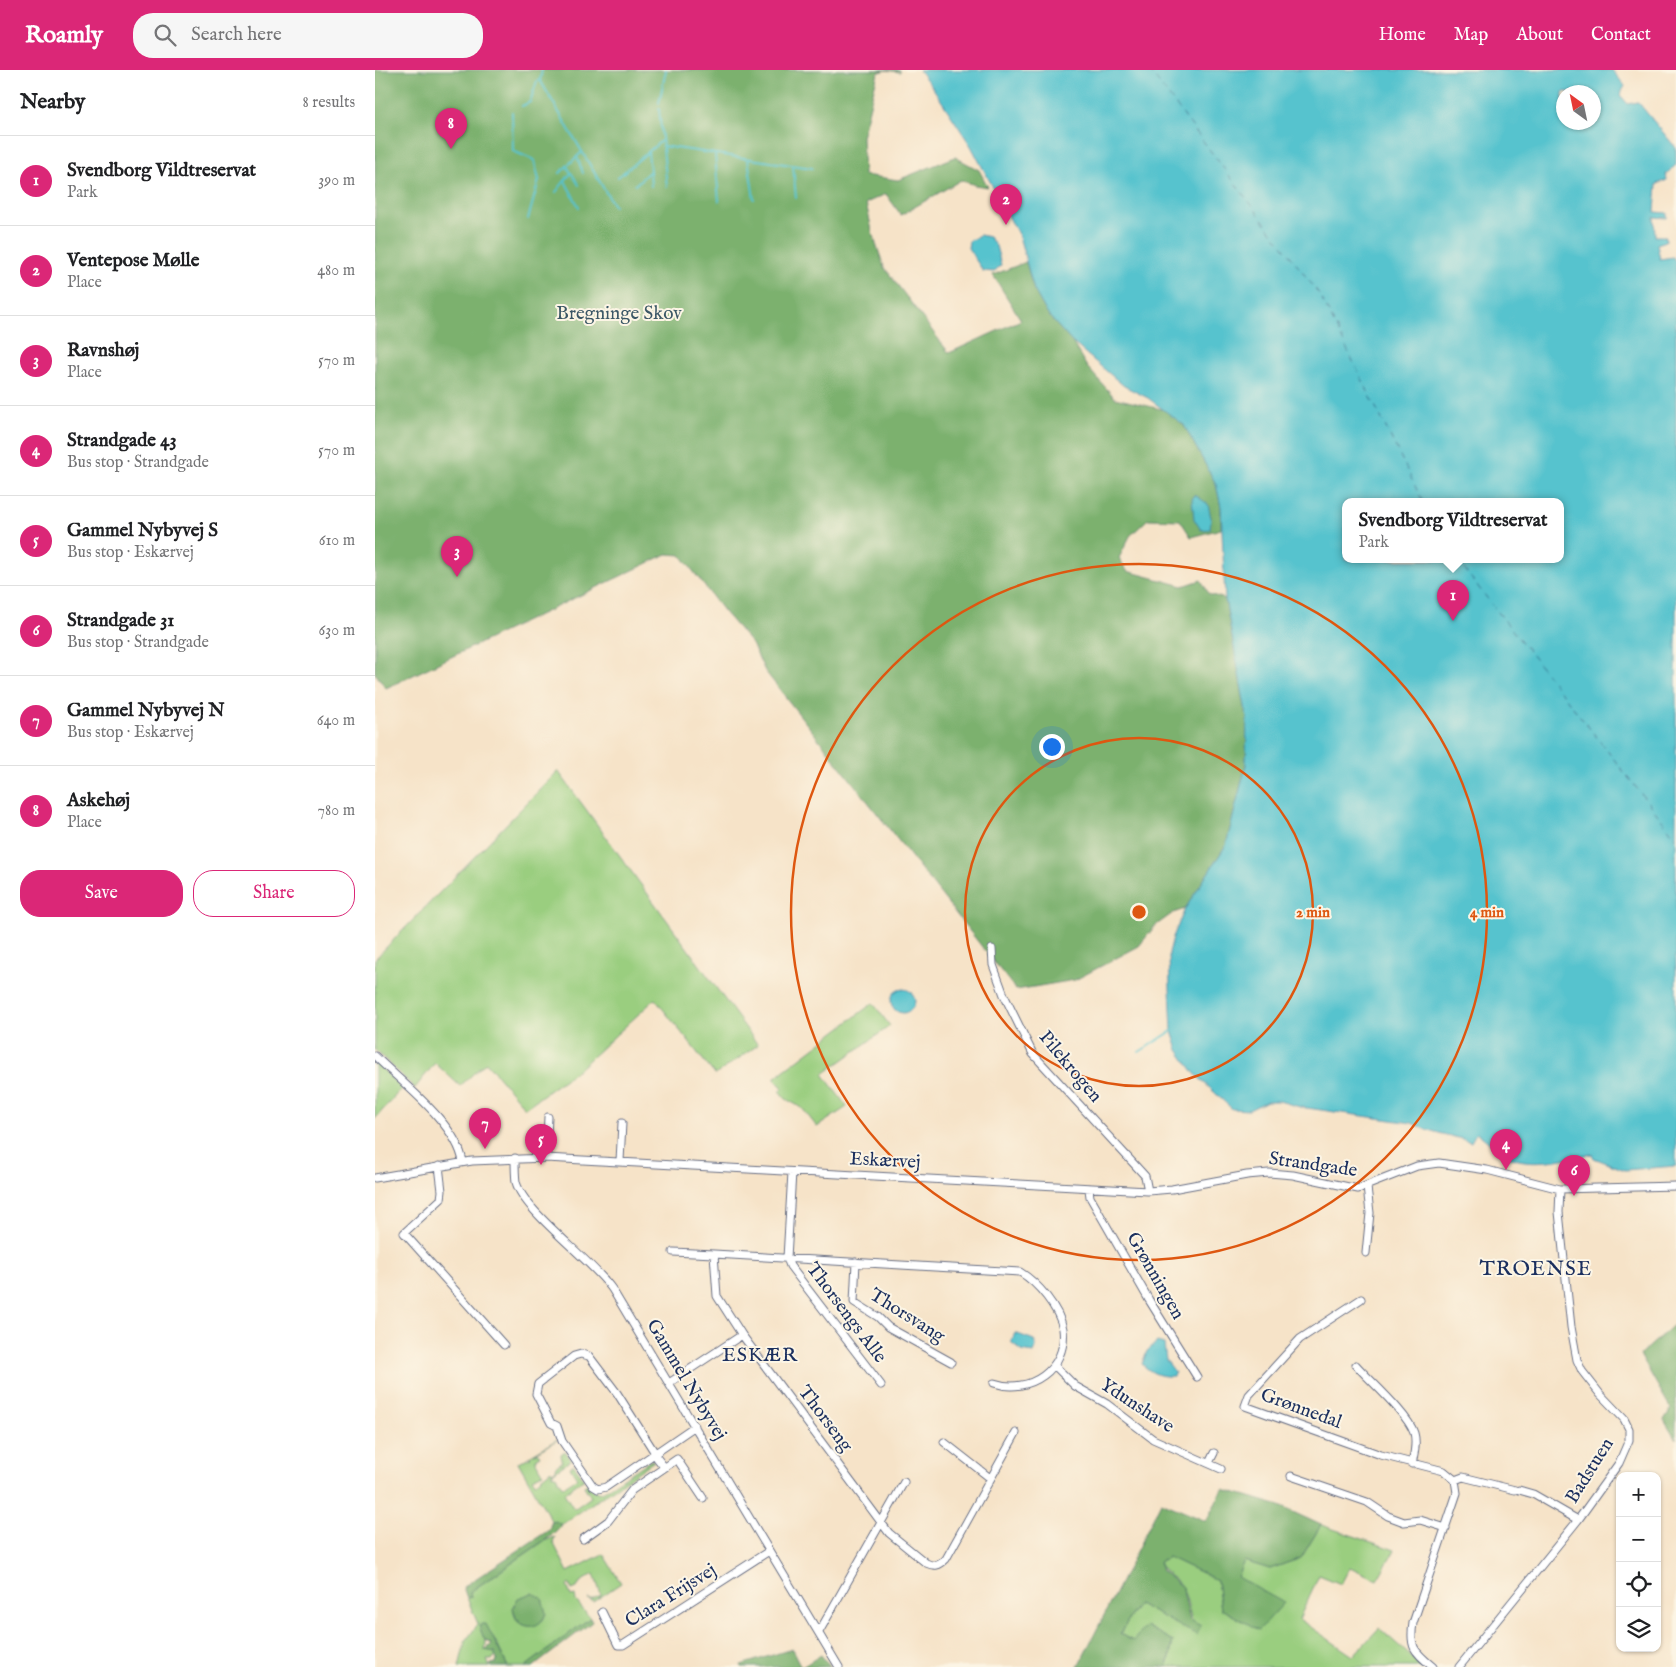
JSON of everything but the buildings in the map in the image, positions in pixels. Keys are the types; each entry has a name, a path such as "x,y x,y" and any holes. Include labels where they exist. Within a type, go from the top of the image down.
{"street":[{"name":"Pilekrogen","path":"992,949 993,965 1004,995 1033,1054 1145,1176 1148,1191"},
{"path":"375,1056 445,1125 459,1146 463,1162"},
{"path":"546,1158 548,1117"},
{"path":"620,1161 623,1122"},
{"name":"Gammel Nybyvej","path":"515,1158 517,1182 527,1202 605,1279 839,1667"},
{"name":"Eskærvej","path":"375,1178 463,1162 546,1158 1148,1191"},
{"name":"Strandgade","path":"1148,1191 1178,1189 1261,1174 1293,1175 1349,1189 1367,1187 1417,1166 1446,1162 1487,1170 1560,1190 1676,1186"},
{"path":"439,1166 441,1199 404,1233 504,1344"},
{"path":"787,1258 792,1172"},
{"path":"1366,1253 1370,1212 1367,1187"},
{"name":"Grønningen","path":"1089,1189 1091,1197 1145,1292 1197,1377"},
{"name":"Badstuen","path":"1459,1667 1578,1520 1619,1463 1629,1440 1629,1428 1624,1419 1600,1394 1577,1360 1569,1307 1559,1212 1560,1190"},
{"path":"673,1252 1019,1272 1028,1277 1053,1307 1061,1323 1062,1349 1055,1365 1043,1377 1027,1384 1010,1386 995,1382"},
{"name":"Thorseng","path":"714,1254 717,1296 743,1335 889,1533 926,1563 933,1566 940,1565 945,1559 990,1478"},
{"name":"Thorsengs Alle","path":"787,1258 791,1266 881,1385"},
{"name":"Thorsvang","path":"856,1262 854,1302 878,1317 887,1327 951,1362"},
{"name":"Grønnedal","path":"1361,1300 1300,1339 1249,1395 1245,1406 1412,1464 1444,1471 1455,1480 1463,1477 1517,1490"},
{"path":"669,1383 743,1335"},
{"path":"664,1467 654,1453 617,1393 589,1356 581,1354 575,1356 538,1384 536,1394 551,1423 557,1426 562,1442 595,1488 606,1487 654,1453 695,1426"},
{"name":"Ydunshave","path":"1055,1365 1075,1386 1107,1404 1153,1439 1221,1469"},
{"path":"1356,1365 1407,1421 1414,1432 1416,1443 1412,1464"},
{"path":"944,1442 990,1478 1016,1433"},
{"path":"1209,1464 1214,1453"},
{"path":"583,1539 608,1521 631,1490 677,1459 703,1498"},
{"path":"1291,1476 1367,1502 1387,1516 1404,1522 1420,1520 1446,1528"},
{"path":"1433,1667 1417,1654 1412,1645 1411,1634 1457,1493 1455,1480"},
{"path":"819,1632 904,1482"},
{"name":"Badstuen","path":"1517,1490 1533,1494 1578,1520"},
{"name":"Clara Frijsvej","path":"602,1612 619,1645 623,1645 769,1551"}],"green space":[{"name":"Bregninge Skov","path":"375,70 885,70 878,73 862,137 864,175 898,180 955,157 979,170 988,187 961,180 901,215 886,194 866,203 873,235 884,267 949,353 1021,320 993,275 1026,262 1034,290 1048,315 1072,342 1087,367 1115,398 1165,410 1184,425 1216,484 1221,507 1221,529 1191,537 1180,520 1148,519 1130,536 1119,558 1127,571 1183,586 1201,580 1209,594 1225,599 1247,717 1246,765 1226,845 1185,909 1173,913 1155,926 1139,946 1075,980 1016,990 765,671 752,644 724,612 681,555 667,554 386,688 375,673"},
{"path":"558,771 758,1045 715,1075 655,999 580,1068 525,1108 486,1062 460,1086 435,1063 415,1088 375,1050 375,959"},
{"path":"873,1003 890,1026 823,1074 847,1107 817,1127 802,1108 786,1099 780,1092 783,1088 774,1078"},
{"path":"375,1062 402,1088 375,1119"},
{"path":"1676,1323 1676,1440 1664,1420 1671,1409 1640,1355"},
{"path":"558,1439 534,1454 538,1453 540,1456 536,1458 536,1462 543,1473 532,1478 535,1483 551,1470 552,1472 556,1470 555,1467 562,1462 561,1454 565,1451 571,1460 551,1474 558,1476 557,1479 563,1487 577,1478 570,1467 574,1465 584,1479 564,1493 574,1509 591,1497 584,1486 588,1484 593,1490 601,1493 651,1460 654,1461 561,1525 560,1523 552,1522 518,1462 531,1457 529,1456"},
{"path":"1223,1489 1280,1506 1321,1525 1301,1558 1270,1569 1244,1561 1237,1577 1284,1603 1259,1630 1221,1609 1217,1580 1168,1557 1159,1562 1162,1571 1182,1587 1190,1620 1201,1626 1197,1635 1138,1604 1120,1634 1133,1641 1146,1626 1173,1641 1168,1667 1078,1667 1161,1502 1206,1521"},
{"path":"555,1521 560,1523 560,1527 551,1536 470,1592 471,1597 467,1598 463,1587 549,1530 551,1523"},
{"path":"1321,1525 1395,1550 1377,1580 1350,1567 1341,1584 1319,1575 1299,1619 1353,1656 1379,1628 1423,1667 1168,1667 1173,1641 1133,1641 1120,1634 1138,1604 1197,1634 1182,1588 1164,1571 1159,1562 1168,1557 1217,1580 1221,1609 1244,1561 1270,1569 1301,1558"},
{"path":"555,1537 553,1542 568,1572 603,1554 621,1583 593,1602 588,1599 591,1600 601,1595 594,1574 580,1582 577,1588 572,1590 569,1584 567,1586 571,1596 575,1595 576,1601 590,1618 525,1667 508,1667 496,1642 482,1624 479,1626 486,1642 485,1650 492,1651 496,1655 492,1660 487,1660 490,1667 459,1667 465,1642 478,1624 467,1598 471,1597 470,1592 544,1541","holes":["514,1604 546,1613 543,1620 533,1626 528,1626 517,1620 513,1609"]},
{"path":"532,1593 542,1598 546,1613 539,1624 527,1626 518,1622 519,1619 517,1621 513,1608 518,1598"},
{"path":"590,1618 592,1622 533,1667 525,1667"},
{"path":"486,1624 508,1667 491,1667 491,1664 496,1663 497,1659 494,1652 485,1650 492,1644 484,1639 479,1626"},
{"path":"792,1649 801,1667 742,1667 741,1665"},
{"path":"821,1655 830,1667 802,1667"}],"water":[{"path":"919,70 1612,70 1625,86 1620,95 1628,104 1638,102 1676,148 1676,165 1666,174 1667,180 1657,184 1655,212 1667,213 1667,218 1654,217 1655,236 1665,236 1666,241 1657,244 1660,259 1673,257 1676,262 1676,1166 1625,1170 1594,1158 1592,1154 1533,1162 1510,1157 1500,1152 1476,1133 1471,1142 1412,1123 1300,1107 1279,1101 1267,1101 1249,1110 1232,1109 1195,1074 1178,1050 1172,1031 1169,953 1173,937 1185,909 1226,845 1246,765 1247,717 1225,599 1221,507 1216,484 1184,425 1148,398 1124,386 1072,342 1048,315 1034,290 1019,236 971,146"},
{"path":"980,235 989,237 996,246 1001,265 994,272 983,271 968,248 969,241"},
{"path":"1195,495 1208,504 1211,518 1210,529 1201,530 1194,519 1192,499"},
{"path":"903,989 911,993 915,1001 911,1009 903,1013 895,1009 891,1001 895,993"},
{"path":"1015,1333 1034,1340 1036,1347 1033,1353 1022,1351 1011,1342"},
{"path":"1157,1342 1164,1344 1166,1360 1175,1372 1173,1376 1156,1374 1142,1364 1147,1351"}],"waterway":[{"path":"542,70 540,80 614,206"},
{"path":"659,103 666,70"},
{"path":"522,106 530,102 537,81 540,80"},
{"path":"659,109 667,187"},
{"path":"512,112 513,151 534,160 539,180 528,219"},
{"path":"618,177 661,141"},
{"path":"662,146 812,168"},
{"path":"556,192 571,173 567,166 582,152"},
{"path":"635,185 650,171 648,152"},
{"path":"715,154 719,201"},
{"path":"577,157 583,173"},
{"path":"748,159 754,199"},
{"path":"560,173 567,166"},
{"path":"793,166 796,198"},
{"path":"650,171 651,186"},
{"path":"572,174 579,185"},
{"path":"565,181 579,207"},
{"path":"1139,1052 1172,1031"}],"ferry route":[{"path":"1149,70 1320,295 1421,498"},
{"path":"1459,563 1676,838"}],"place":[{"name":"Askehøj","path":"451,149"},
{"name":"Ventepose Mølle","path":"1006,225"},
{"name":"Ravnshøj","path":"457,577"},
{"name":"Svendborg Vildtreservat","path":"1453,621"},
{"name":"Gammel Nybyvej N","path":"485,1149"},
{"name":"Gammel Nybyvej S","path":"541,1165"},
{"name":"Strandgade 43","path":"1506,1170"},
{"name":"Strandgade 31","path":"1574,1196"}],"district":[{"name":"TROENSE","path":"1536,1269"},
{"name":"ESKÆR","path":"760,1355"}]}
